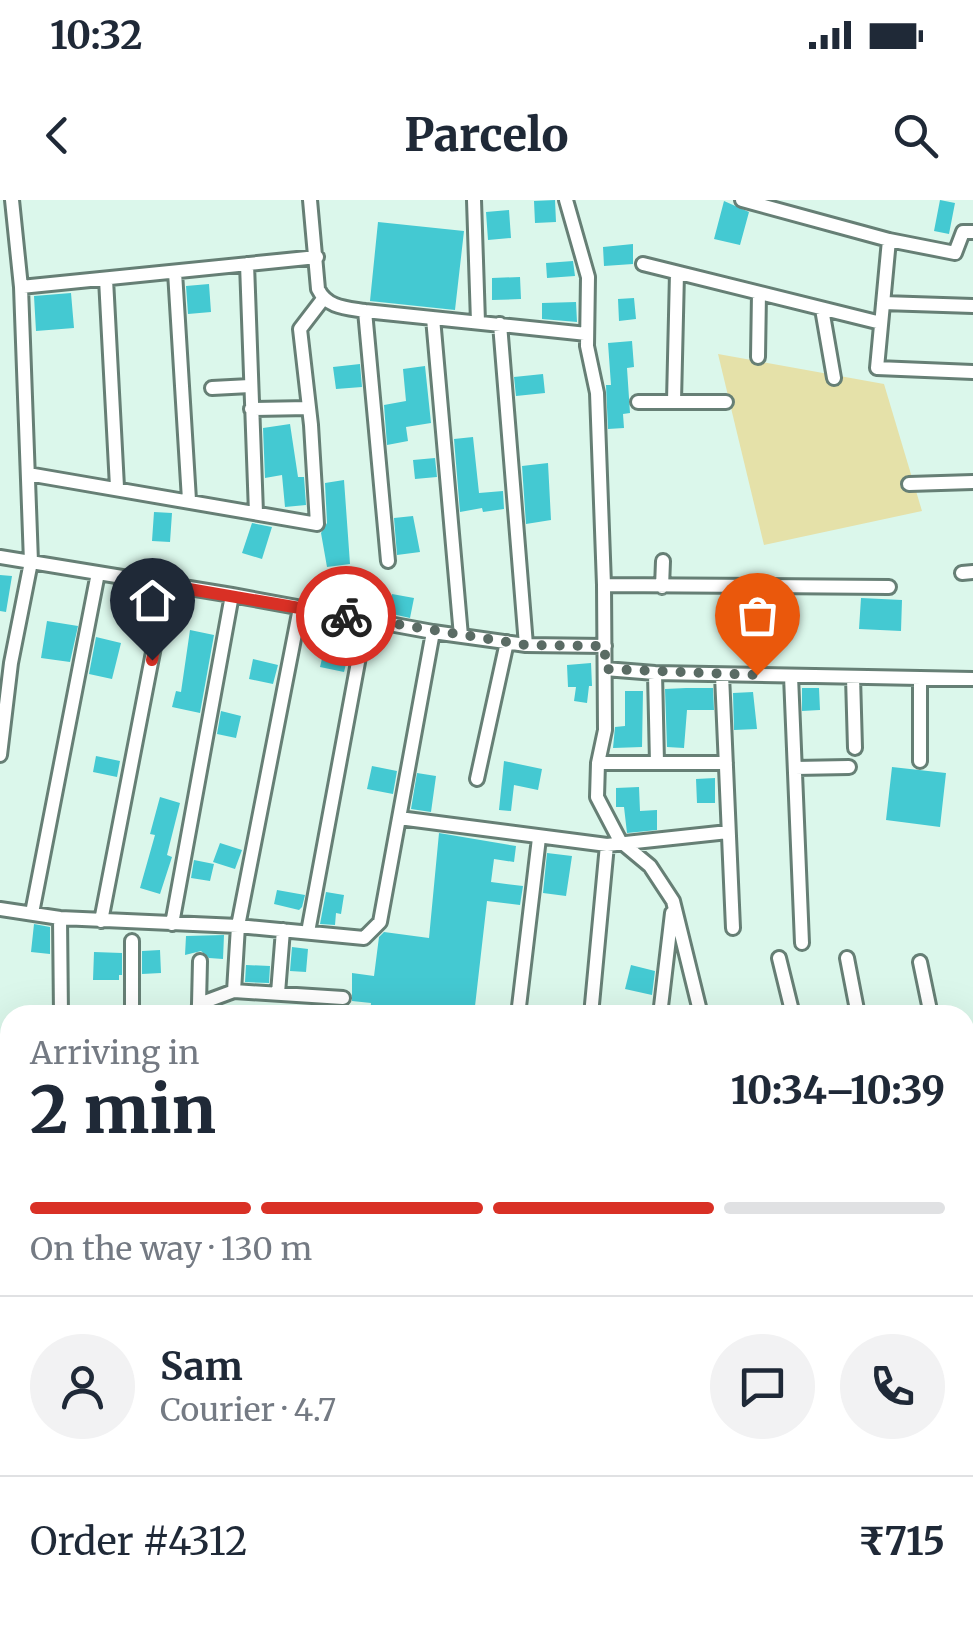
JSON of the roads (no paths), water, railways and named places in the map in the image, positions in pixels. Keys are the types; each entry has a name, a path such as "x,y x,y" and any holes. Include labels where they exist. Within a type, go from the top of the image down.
{"street":[{"path":"0,749 6,662 30,562 20,287 12,200"},
{"path":"474,200 478,322"},
{"path":"566,200 588,277 587,334 597,393 605,646 605,730 598,763 597,797 613,843 592,1005"},
{"path":"742,200 889,240 956,253 963,232 973,232"},
{"path":"309,202 318,289 323,299 340,307 366,311 587,334"},
{"path":"889,240 876,368 973,372"},
{"path":"20,287 316,258"},
{"path":"247,264 256,513"},
{"path":"643,264 881,324"},
{"path":"176,272 189,500"},
{"path":"674,401 677,272"},
{"path":"106,278 117,488"},
{"path":"758,293 758,358"},
{"path":"28,474 317,524 300,330 323,299"},
{"path":"883,303 973,306"},
{"path":"822,309 834,378"},
{"path":"366,311 388,561"},
{"path":"433,318 461,636"},
{"path":"500,324 526,645"},
{"path":"212,388 250,386"},
{"path":"638,402 726,402"},
{"path":"251,409 309,408"},
{"path":"908,484 973,482"},
{"path":"0,557 433,632 526,645 605,646"},
{"path":"662,587 663,561"},
{"path":"32,913 98,574"},
{"path":"101,921 166,585"},
{"path":"604,585 890,587"},
{"path":"172,924 232,595"},
{"path":"234,990 238,926 300,608"},
{"path":"308,932 366,619"},
{"path":"0,908 60,918 238,926 364,938 380,922 433,632"},
{"path":"477,779 507,642"},
{"path":"605,669 973,679"},
{"path":"655,673 657,763"},
{"path":"722,675 733,928"},
{"path":"791,676 802,943"},
{"path":"853,677 855,748"},
{"path":"920,678 920,762"},
{"path":"598,763 726,763"},
{"path":"795,768 849,767"},
{"path":"399,818 539,838 613,843 728,832"},
{"path":"519,1005 539,838"},
{"path":"613,843 650,866 674,901 699,1005"},
{"path":"661,1005 674,901"},
{"path":"60,918 61,1005"},
{"path":"278,994 282,930"},
{"path":"132,941 132,1005"},
{"path":"779,958 791,1005"},
{"path":"847,958 856,1005"},
{"path":"198,1005 200,961"},
{"path":"920,962 929,1005"},
{"path":"207,1005 234,990 343,998"}]}
